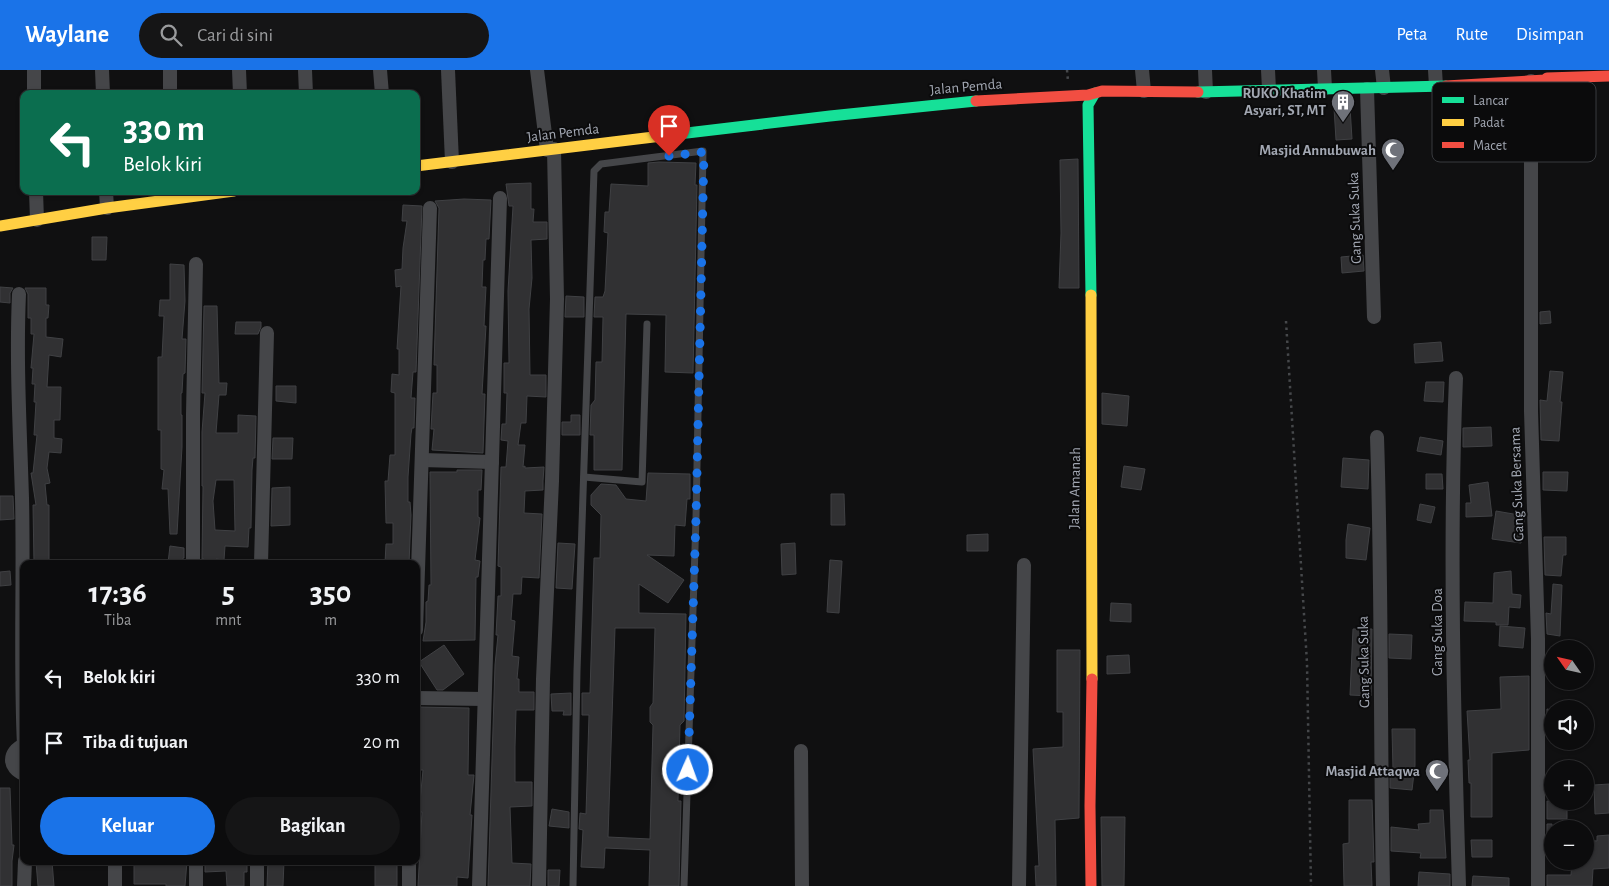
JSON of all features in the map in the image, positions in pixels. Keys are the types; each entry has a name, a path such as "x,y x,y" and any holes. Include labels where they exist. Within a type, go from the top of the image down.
{"street":[{"path":"34,70 34,90"},
{"path":"102,70 103,90"},
{"path":"170,70 170,90"},
{"path":"239,70 240,90"},
{"path":"304,70 306,90"},
{"path":"380,70 382,90"},
{"path":"448,70 452,162"},
{"path":"537,70 551,150 557,299 552,481 543,669 539,886"},
{"path":"1142,70 1144,91"},
{"path":"1205,70 1206,92"},
{"path":"1268,70 1270,89"},
{"path":"1324,70 1325,88"},
{"path":"1382,70 1384,88"},
{"name":"Jalan Pemda","path":"1460,82 1491,77 1531,81 1545,80 1546,74 1609,76"},
{"name":"Jalan Pemda","path":"420,166 839,115 990,100 1088,95 1095,92 1206,92 1432,86"},
{"name":"Gang Suka Suka","path":"1367,89 1374,317"},
{"name":"Jalan Amanah","path":"1091,886 1090,758 1092,668 1090,535 1092,402 1088,105 1095,92"},
{"name":"Gang Suka Bersama","path":"1531,162 1531,376 1538,639 1538,886"},
{"path":"36,195 37,220"},
{"path":"106,195 106,208"},
{"path":"0,226 177,195"},
{"path":"479,886 500,198"},
{"path":"418,560 430,208"},
{"path":"193,560 196,264"},
{"path":"19,294 16,343 22,498 22,560"},
{"path":"261,560 267,333"},
{"name":"Gang Suka Doa","path":"1456,378 1452,468 1453,662 1459,886"},
{"name":"Gang Suka Suka","path":"1378,437 1383,886"},
{"path":"422,460 492,462"},
{"path":"1019,886 1024,565"},
{"path":"420,698 484,699"},
{"path":"20,747 13,753 11,760 13,767 20,773"},
{"path":"801,751 802,886"},
{"path":"24,865 24,886"},
{"path":"115,865 115,886"},
{"path":"196,865 196,886"},
{"path":"257,865 257,886"},
{"path":"408,886 409,865"}],"lane":[{"path":"572,886 594,171 601,164 704,152 696,528 684,886"},
{"path":"584,477 642,482 647,324"}],"path":[{"path":"1286,322 1307,663 1311,886"}],"building":[{"name":"RUKO Khatim Asyari, ST, MT","path":"1350,107 1352,139 1336,140 1334,108"},
{"path":"1078,159 1079,288 1059,288 1061,233 1060,160"},
{"path":"648,163 696,163 693,373 665,372 666,315 626,314 622,470 594,470 594,435 590,435 591,405 595,400 596,362 602,362 603,317 594,317 595,297 603,297 605,291 608,233 604,232 605,212 609,212 611,184 648,186"},
{"path":"531,183 531,209 534,209 533,222 547,222 547,239 531,240 530,375 546,375 546,397 527,396 526,423 521,423 518,445 525,445 523,467 544,467 543,490 525,491 524,513 542,514 539,578 522,577 521,594 513,594 511,620 515,621 512,656 519,657 517,679 519,679 519,692 534,692 534,710 516,710 515,747 515,782 532,782 532,806 510,807 512,863 531,864 530,886 488,886 495,665 498,635 496,635 498,596 501,596 501,567 498,566 501,467 506,467 508,441 501,440 502,424 506,424 507,393 504,393 504,363 509,363 508,291 513,206 509,206 506,184"},
{"path":"491,200 489,239 486,239 482,287 486,287 482,394 485,394 483,453 432,450 434,429 431,429 433,393 437,393 437,365 434,365 439,208 435,201"},
{"path":"403,205 422,206 416,372 413,372 411,398 415,398 414,428 412,428 411,434 408,477 408,502 410,502 411,515 409,560 385,560 386,544 393,544 393,523 386,523 385,481 388,481 390,455 395,455 395,393 391,392 392,374 399,375 399,349 397,349 401,286 396,287 395,270 402,269 407,221 402,221"},
{"path":"92,237 107,237 106,260 92,260"},
{"path":"1363,255 1364,271 1342,273 1341,257"},
{"path":"170,264 184,265 185,301 182,339 186,339 185,373 183,374 181,393 182,447 177,534 170,534 168,489 162,489 164,470 161,469 161,430 158,430 158,357 162,357 164,316 159,316 160,300 170,300"},
{"path":"0,287 13,288 10,293 10,303 0,302"},
{"path":"25,288 46,288 46,305 49,305 48,318 46,318 46,337 63,339 61,357 49,355 47,387 61,387 60,420 54,420 54,438 62,439 61,453 49,452 47,468 50,483 45,484 47,505 49,505 49,560 34,560 33,505 36,505 31,473 33,473 37,435 34,435 36,402 34,402 35,384 32,384 33,368 31,368 34,334 31,334 31,318 28,318 28,294"},
{"path":"566,296 584,297 584,317 565,317"},
{"path":"204,306 217,306 219,383 227,383 226,395 219,395 216,433 238,433 238,415 256,416 255,458 253,458 252,470 251,528 249,528 248,547 225,546 224,560 202,559 202,432 205,393 202,393","holes":["216,480 234,480 235,531 215,530 213,501"]},
{"path":"1550,311 1551,323 1540,324 1540,312"},
{"path":"236,322 261,322 261,327 258,334 235,334"},
{"path":"1441,342 1443,361 1415,363 1414,344"},
{"path":"1550,371 1563,372 1559,441 1541,440 1540,400 1547,401"},
{"path":"1426,382 1444,382 1443,402 1424,401"},
{"path":"276,386 296,386 296,403 276,401"},
{"path":"1102,393 1129,396 1127,426 1102,424"},
{"path":"571,415 580,415 580,435 562,435 562,422 571,422"},
{"path":"1491,427 1492,446 1463,447 1463,428"},
{"path":"1420,437 1443,441 1441,455 1417,451"},
{"path":"273,438 293,438 292,459 272,459"},
{"path":"1343,458 1369,460 1368,489 1341,487"},
{"path":"1124,466 1145,469 1141,490 1121,487"},
{"path":"457,470 482,470 481,490 478,490 478,517 480,518 475,560 480,561 478,577 476,577 475,640 423,641 426,622 426,602 428,601 429,585 431,585 430,472 457,472"},
{"path":"1543,472 1568,472 1567,491 1543,490"},
{"path":"648,473 690,474 690,499 687,499 685,526 675,525 674,556 647,555 684,580 668,603 639,584 639,613 686,614 684,721 680,725 678,801 681,801 679,886 649,886 650,850 605,848 604,868 581,867 583,830 579,829 580,813 586,814 589,715 582,715 582,693 590,693 594,558 600,558 601,515 591,505 591,495 601,484 616,485 626,499 646,501","holes":["615,628 655,628 653,703 650,707 650,722 653,725 650,839 608,837"]},
{"path":"1426,474 1442,474 1443,489 1426,489"},
{"path":"1488,482 1492,516 1466,517 1466,503 1471,503 1469,485"},
{"path":"290,487 290,525 271,526 272,488"},
{"path":"831,494 844,494 845,525 831,525"},
{"path":"0,496 13,496 14,519 0,520"},
{"path":"1420,504 1435,507 1431,523 1417,520"},
{"path":"1496,511 1525,516 1521,543 1492,539"},
{"path":"1348,524 1370,528 1366,560 1346,558"},
{"path":"988,534 988,551 967,551 967,535"},
{"path":"1544,537 1566,537 1566,555 1563,555 1561,576 1545,575"},
{"path":"558,543 575,544 572,589 556,588"},
{"path":"795,543 796,574 782,575 781,544"},
{"path":"170,546 184,548 183,560 168,560"},
{"path":"830,560 842,561 839,613 827,612"},
{"path":"10,571 11,585 0,586 0,572"},
{"path":"1511,571 1512,594 1521,595 1520,608 1509,607 1508,625 1496,625 1496,622 1464,621 1465,602 1493,603 1494,573"},
{"path":"1553,584 1562,585 1560,636 1547,634 1546,613 1551,614"},
{"path":"1111,603 1131,604 1131,622 1110,621"},
{"path":"1500,626 1525,628 1523,648 1499,646"},
{"path":"1353,629 1372,629 1371,696 1350,695"},
{"path":"1389,634 1412,635 1411,659 1389,658"},
{"path":"444,645 464,674 443,690 437,690 420,661"},
{"path":"1057,650 1080,650 1079,818 1055,820 1056,886 1036,886 1035,866 1039,866 1033,749 1063,747 1063,712 1057,712"},
{"path":"1129,655 1130,673 1107,674 1107,656"},
{"path":"1529,676 1529,750 1492,753 1492,817 1471,817 1467,711 1501,709 1500,677"},
{"path":"571,693 571,715 563,715 564,711 552,711 551,694"},
{"path":"420,707 469,708 468,775 474,775 470,815 472,815 468,878 457,877 457,886 418,886 422,812 420,812 420,802 423,770 420,770"},
{"path":"1392,729 1415,729 1415,765 1412,790 1390,788 1390,769 1393,770"},
{"path":"1609,784 1609,813 1595,814 1594,785"},
{"path":"0,788 10,788 12,845 14,845 12,886 0,886"},
{"path":"1349,800 1372,800 1374,862 1371,862 1372,886 1344,886 1343,844 1349,843"},
{"path":"552,809 569,812 569,828 549,826"},
{"path":"1430,810 1443,810 1446,858 1420,858 1421,853 1391,851 1391,827 1419,830 1418,824 1430,823"},
{"path":"1547,810 1567,810 1567,819 1547,819"},
{"path":"1101,817 1125,817 1124,886 1102,886"},
{"path":"1609,835 1609,868 1594,869 1594,841 1597,841 1597,836"},
{"path":"1471,840 1492,840 1492,857 1472,857"},
{"path":"36,865 52,865 54,886 38,886"},
{"path":"134,865 187,865 185,886 134,884"},
{"path":"205,865 247,865 247,872 244,872 244,886 227,886 226,871 205,872"},
{"path":"268,865 284,865 283,886 267,886"},
{"path":"375,865 397,865 397,886 375,886"},
{"path":"548,870 560,870 559,886 548,886"},
{"path":"1571,870 1593,870 1592,886 1547,886 1547,875 1571,875"},
{"path":"1419,872 1450,874 1450,886 1418,886"},
{"path":"1473,876 1509,878 1509,886 1472,886"}],"traffic: fast":[{"path":"1198,92 1432,86"},
{"path":"1091,295 1088,105 1095,93"},
{"path":"670,135 976,101"}],"traffic: slow":[{"path":"420,166 670,135"},
{"path":"0,226 107,208 204,195"},
{"path":"1091,295 1092,679"}],"traffic: jam":[{"path":"1512,82 1545,80 1547,78 1609,76"},
{"path":"976,101 1088,95 1102,91 1198,92"},
{"path":"1091,886 1092,679"}],"place":[{"name":"RUKO Khatim Asyari, ST, MT","path":"1343,123"},
{"name":"Masjid Annubuwah","path":"1393,171"},
{"name":"Masjid Attaqwa","path":"1437,792"}],"route":[{"path":"669,156 704,152 688,770"}]}
